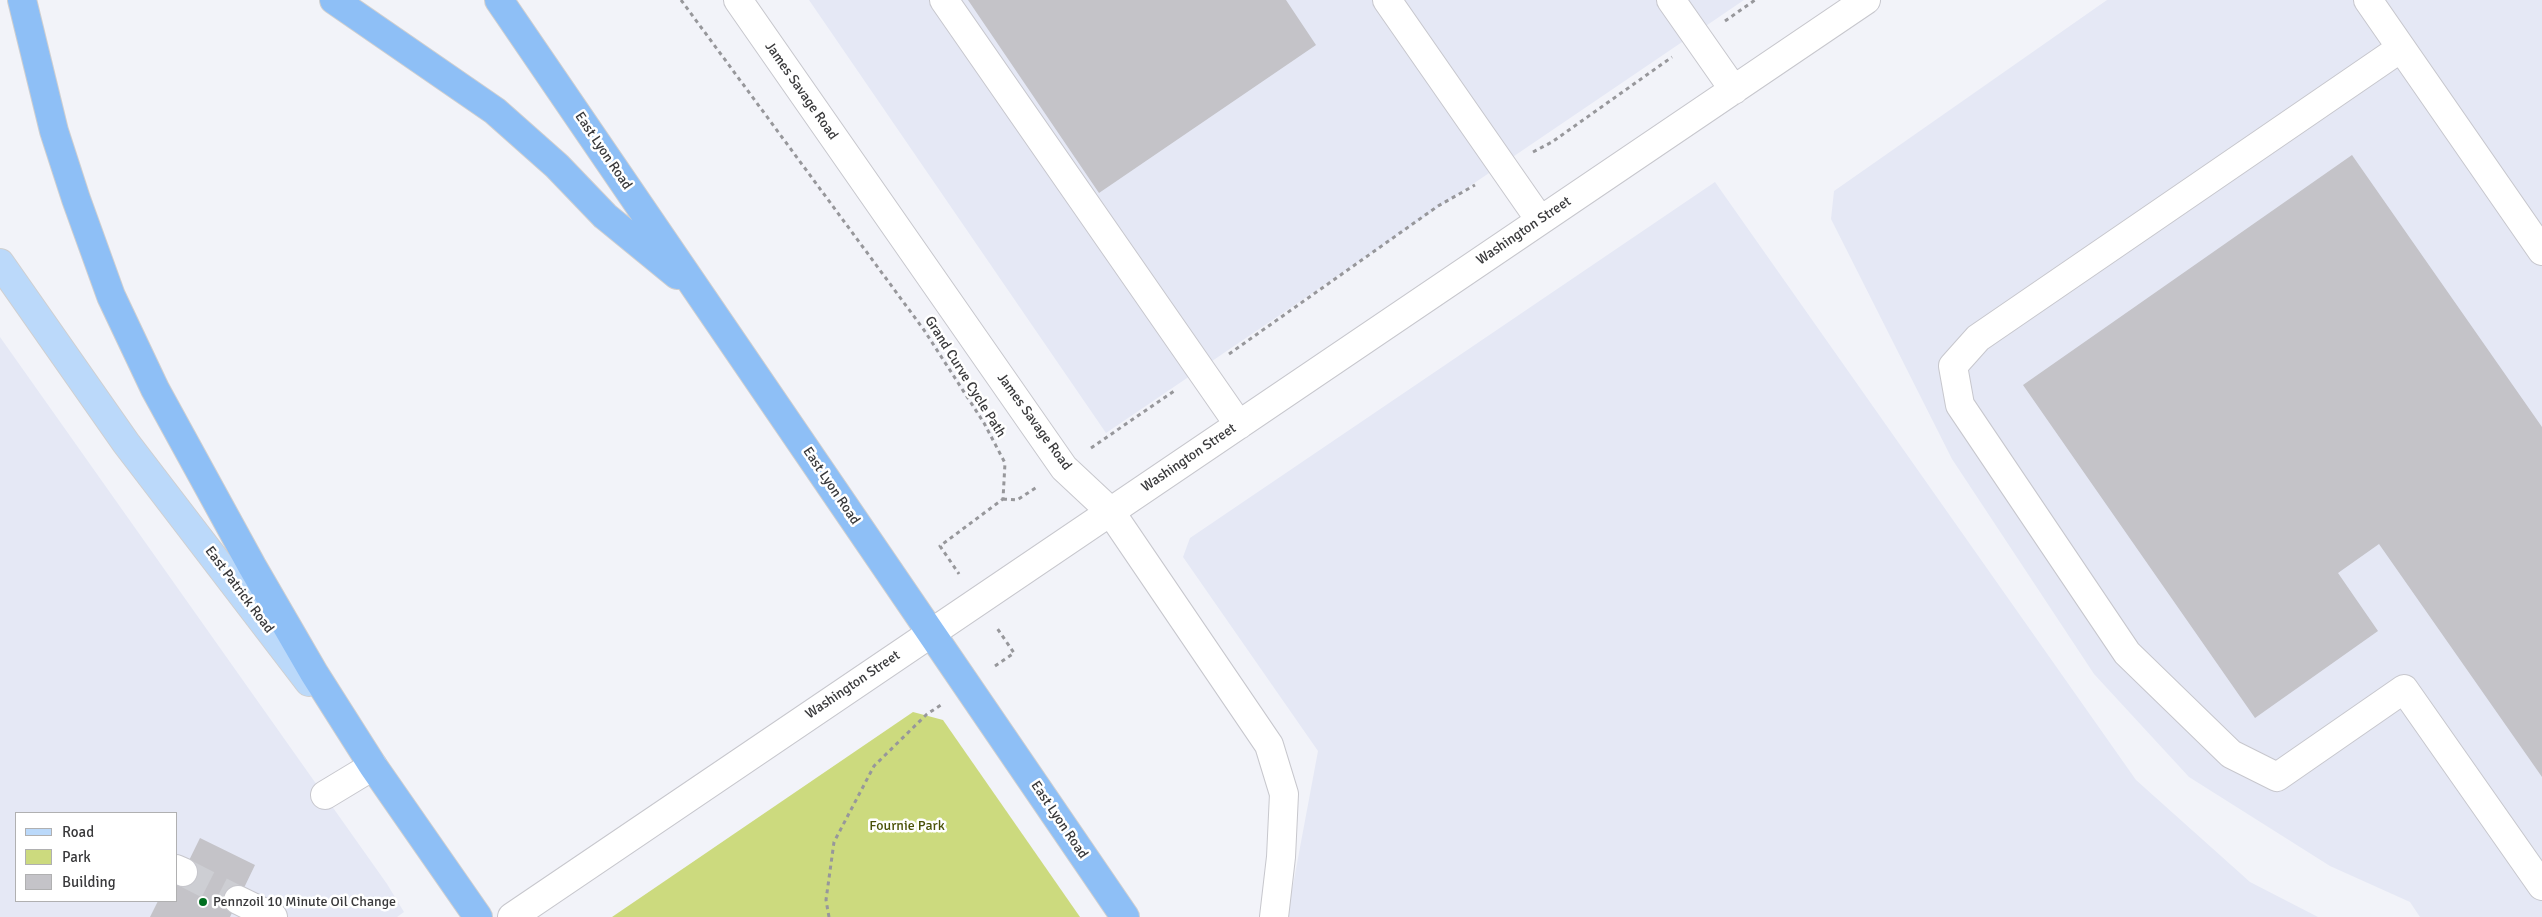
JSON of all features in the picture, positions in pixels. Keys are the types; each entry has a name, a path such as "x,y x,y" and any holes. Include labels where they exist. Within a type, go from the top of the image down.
{"highway":[{"path":"22,0 64,164 97,261 128,334 155,389 256,574 314,673 373,766"},
{"path":"334,0 495,111 557,166 612,222 698,291"},
{"name":"East Lyon Road","path":"499,0 1125,917"},
{"name":"East Patrick Road","path":"373,766 478,917"}],"main road":[{"name":"East Patrick Road","path":"0,263 120,436 373,766"}],"street":[{"name":"James Savage Road","path":"738,0 1064,468 1110,511 1269,745 1284,794 1282,857 1274,917"},
{"path":"944,0 1239,424"},
{"path":"1387,0 1540,220"},
{"path":"1671,0 1734,90"},
{"name":"Washington Street","path":"512,917 1866,0"},
{"path":"2368,0 2542,251"},
{"path":"2401,48 1978,338 1953,366 1960,405 2127,653 2231,754 2277,777 2404,689 2542,886"},
{"path":"325,795 373,766"},
{"path":"238,900 273,917"}],"path":[{"name":"Grand Curve Cycle Path","path":"681,0 924,330 979,416 1005,463 1003,499"},
{"path":"829,917 826,900 834,842 874,766 927,714 1014,653 940,546 1003,499 1017,500 1064,468 1103,438 1202,372 1438,206 1552,142 1755,0"}],"shaded area":[{"path":"809,0 1744,0 1106,433"},
{"path":"2107,0 2542,0 2542,917 2420,917 2410,902 2330,866 2189,777 2094,674 1952,459 1831,219 1834,191"},
{"path":"1715,182 2136,780 2250,882 2318,917 1287,917 1318,751 1183,557 1190,538"},
{"path":"0,337 387,884 404,912 397,917 0,917"}],"green space":[{"name":"Fournie Park","path":"913,712 943,720 1080,917 612,917"}],"building":[{"path":"968,0 1286,0 1316,45 1099,193"},
{"path":"2352,155 2542,427 2542,777 2379,544 2338,573 2378,631 2255,718 2023,385"},
{"path":"200,838 255,865 230,917 150,917 158,902 178,902 178,883"}],"tunnel":[{"path":"183,872 238,900"}],"place":[{"name":"Pennzoil 10 Minute Oil Change","path":"203,902"}]}
